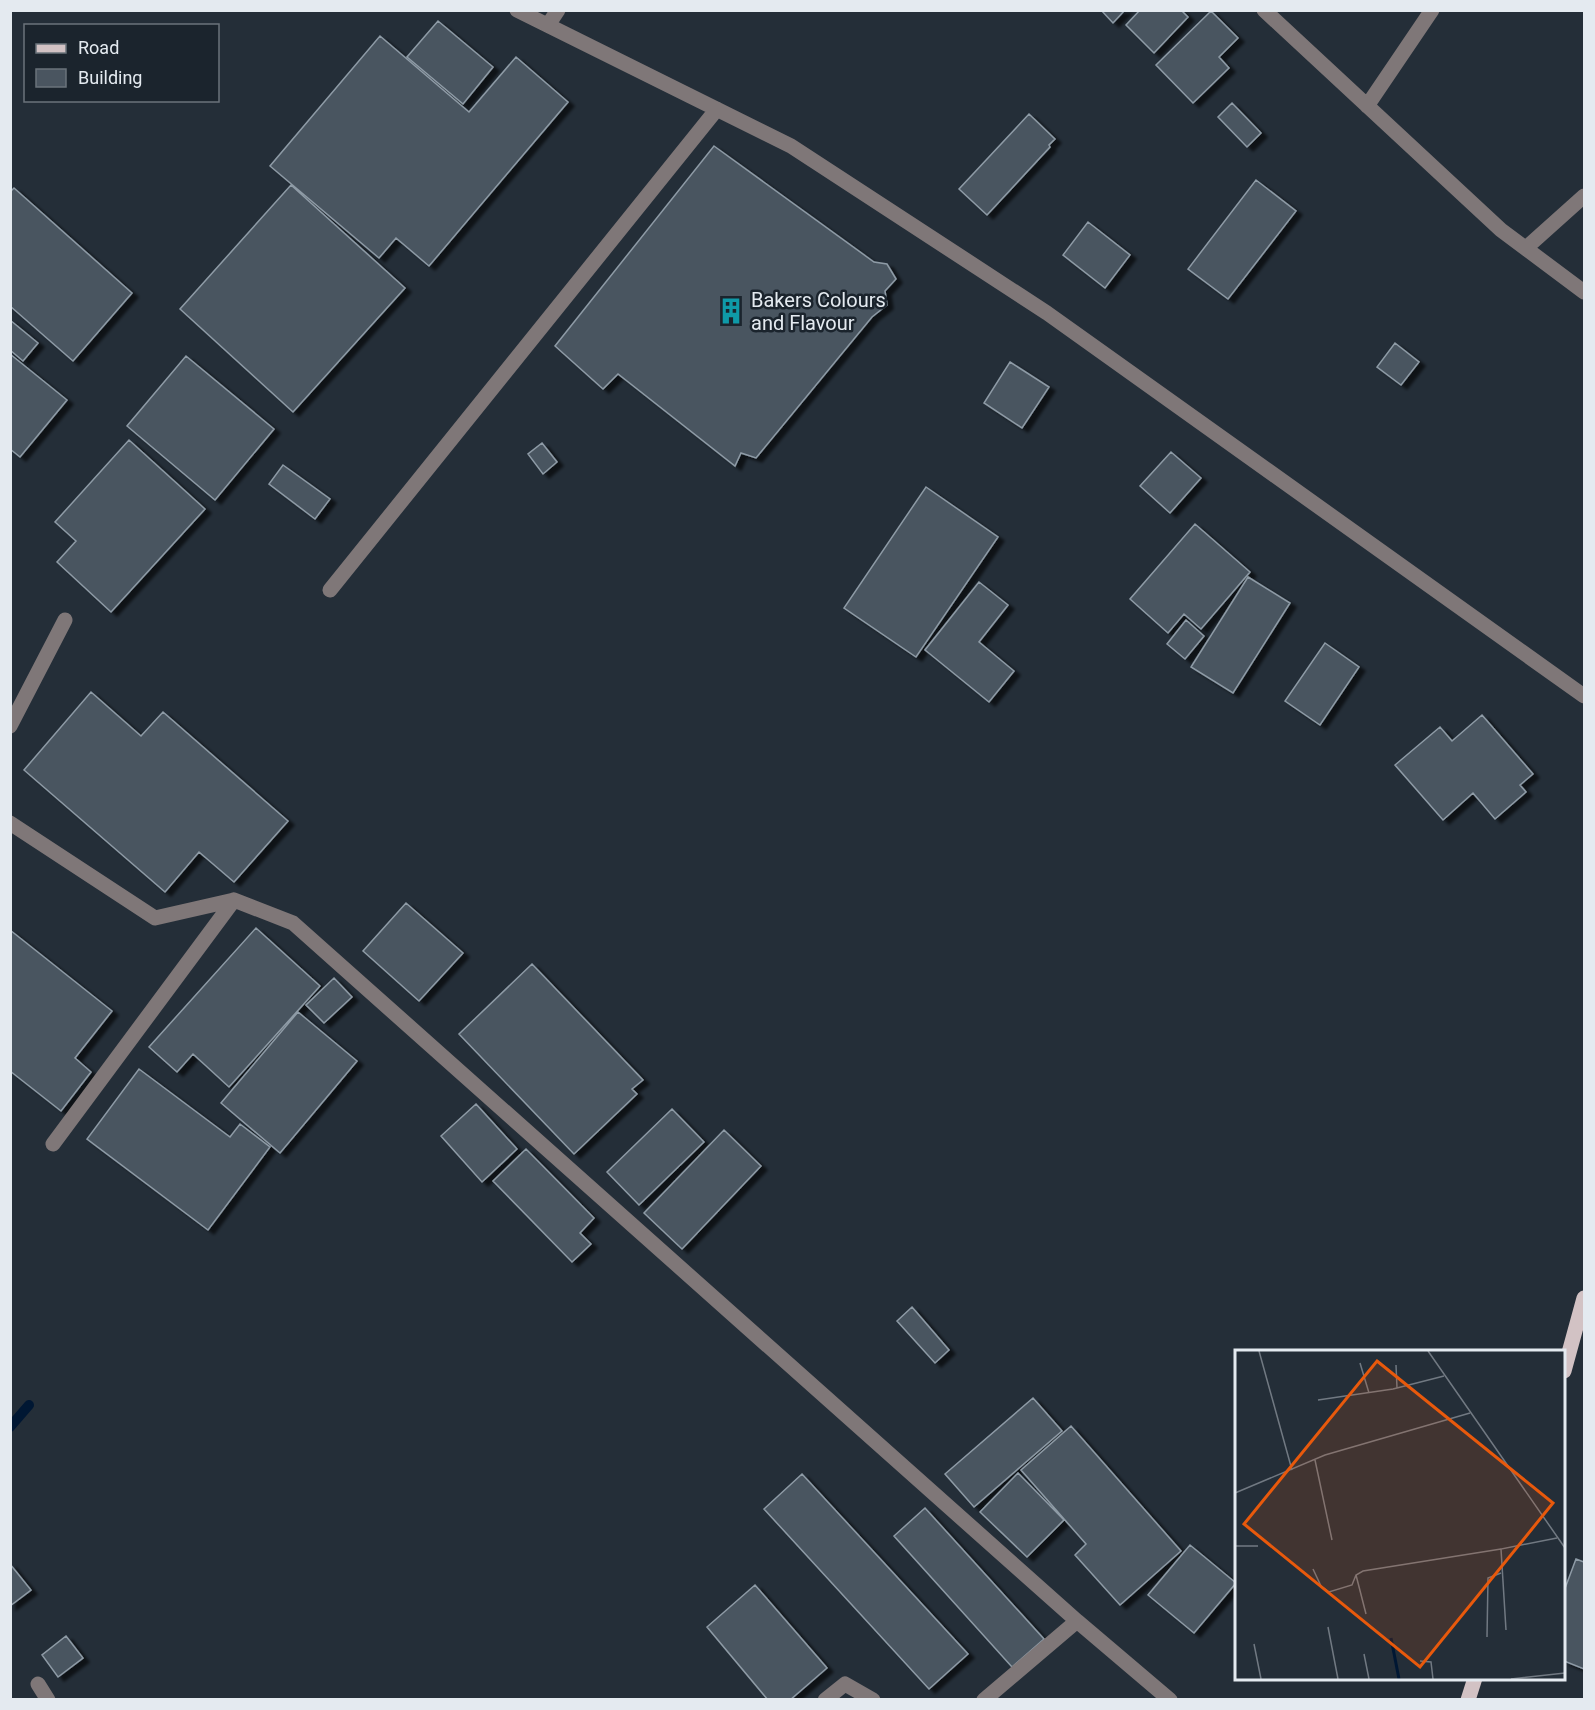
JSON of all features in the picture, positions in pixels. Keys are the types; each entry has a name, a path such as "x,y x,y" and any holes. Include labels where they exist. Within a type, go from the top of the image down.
{"main road":[{"path":"1565,1364 1584,1298"},
{"path":"1468,1700 1473,1680"}],"street":[{"path":"517,10 791,146 1047,313 1584,696"},
{"path":"548,26 558,10"},
{"path":"1264,10 1501,230 1584,291"},
{"path":"1367,106 1432,10"},
{"path":"330,590 717,109"},
{"path":"1526,249 1584,196"},
{"path":"10,726 65,620"},
{"path":"10,823 155,918 234,900 293,922 1077,1621 1170,1700"},
{"path":"53,1144 234,900"},
{"path":"984,1700 1077,1621"},
{"path":"825,1700 845,1683 873,1700"},
{"path":"38,1684 48,1700"}],"building":[{"path":"1101,10 1125,10 1113,23"},
{"path":"1140,10 1181,10 1188,17 1154,53 1126,25"},
{"path":"1211,11 1238,38 1219,57 1229,68 1193,103 1156,65"},
{"path":"438,21 493,67 463,104 407,57"},
{"path":"380,36 469,112 516,57 568,102 429,266 396,238 379,258 270,166"},
{"path":"1232,103 1261,133 1247,147 1218,117"},
{"path":"1029,114 1055,139 987,215 959,189"},
{"name":"Bakers Colours and Flavour","path":"714,146 874,262 887,264 896,279 885,291 887,305 872,317 756,458 741,453 735,466 618,374 603,389 555,346"},
{"path":"1256,180 1296,211 1228,299 1188,269"},
{"path":"291,185 405,288 293,412 180,309"},
{"path":"14,188 132,293 73,361 10,306 10,192"},
{"path":"1088,222 1130,255 1105,288 1063,255"},
{"path":"10,320 38,343 23,361 10,350"},
{"path":"1395,343 1419,362 1401,385 1377,367"},
{"path":"10,354 67,400 20,457 10,449"},
{"path":"186,356 274,429 215,500 127,426"},
{"path":"1010,362 1049,387 1022,428 984,403"},
{"path":"129,440 205,509 111,612 57,562 76,541 55,522"},
{"path":"542,443 557,462 543,474 528,454"},
{"path":"1171,452 1201,478 1170,513 1140,486"},
{"path":"283,465 330,499 315,519 269,484"},
{"path":"926,487 998,537 916,657 844,608"},
{"path":"1195,524 1250,572 1201,629 1184,614 1168,633 1130,599"},
{"path":"1248,577 1290,603 1233,693 1191,667"},
{"path":"979,582 1008,605 979,642 1014,671 989,702 925,650"},
{"path":"1186,620 1204,636 1185,659 1167,644"},
{"path":"1325,643 1359,667 1320,725 1285,701"},
{"path":"91,692 141,736 163,712 288,821 234,882 199,852 165,892 24,770"},
{"path":"1482,715 1533,774 1520,785 1526,792 1495,819 1473,793 1443,820 1395,765 1440,727 1452,741"},
{"path":"406,903 463,953 419,1001 363,951"},
{"path":"256,928 320,986 229,1087 193,1054 177,1072 149,1047"},
{"path":"10,930 112,1011 75,1058 91,1072 61,1111 10,1071"},
{"path":"532,964 643,1080 632,1089 637,1094 574,1154 459,1034"},
{"path":"334,978 352,997 324,1023 306,1005"},
{"path":"298,1012 357,1061 280,1153 221,1103"},
{"path":"139,1069 230,1137 240,1124 270,1147 208,1230 87,1139"},
{"path":"476,1104 517,1149 482,1182 441,1136"},
{"path":"672,1109 704,1142 639,1205 607,1172"},
{"path":"724,1130 761,1166 682,1249 644,1213"},
{"path":"526,1149 594,1218 580,1233 591,1244 572,1262 493,1181"},
{"path":"912,1307 949,1350 935,1363 897,1321"},
{"path":"1033,1398 1062,1431 974,1507 945,1474"},
{"path":"1071,1426 1181,1551 1120,1605 1075,1555 1086,1544 1021,1470"},
{"path":"1018,1473 1064,1520 1027,1557 980,1512"},
{"path":"802,1474 968,1654 929,1689 764,1509"},
{"path":"925,1508 1044,1639 1012,1667 894,1536"},
{"path":"1190,1545 1235,1582 1194,1633 1148,1595"},
{"path":"1576,1559 1584,1562 1584,1669 1565,1661 1565,1588"},
{"path":"10,1564 31,1590 10,1606"},
{"path":"755,1585 827,1668 790,1700 768,1700 707,1627"},
{"path":"66,1636 83,1658 58,1677 42,1655"}],"waterway":[{"path":"10,1427 29,1405"}],"place":[{"name":"Bakers Colours and Flavour","path":"731,311"}]}
